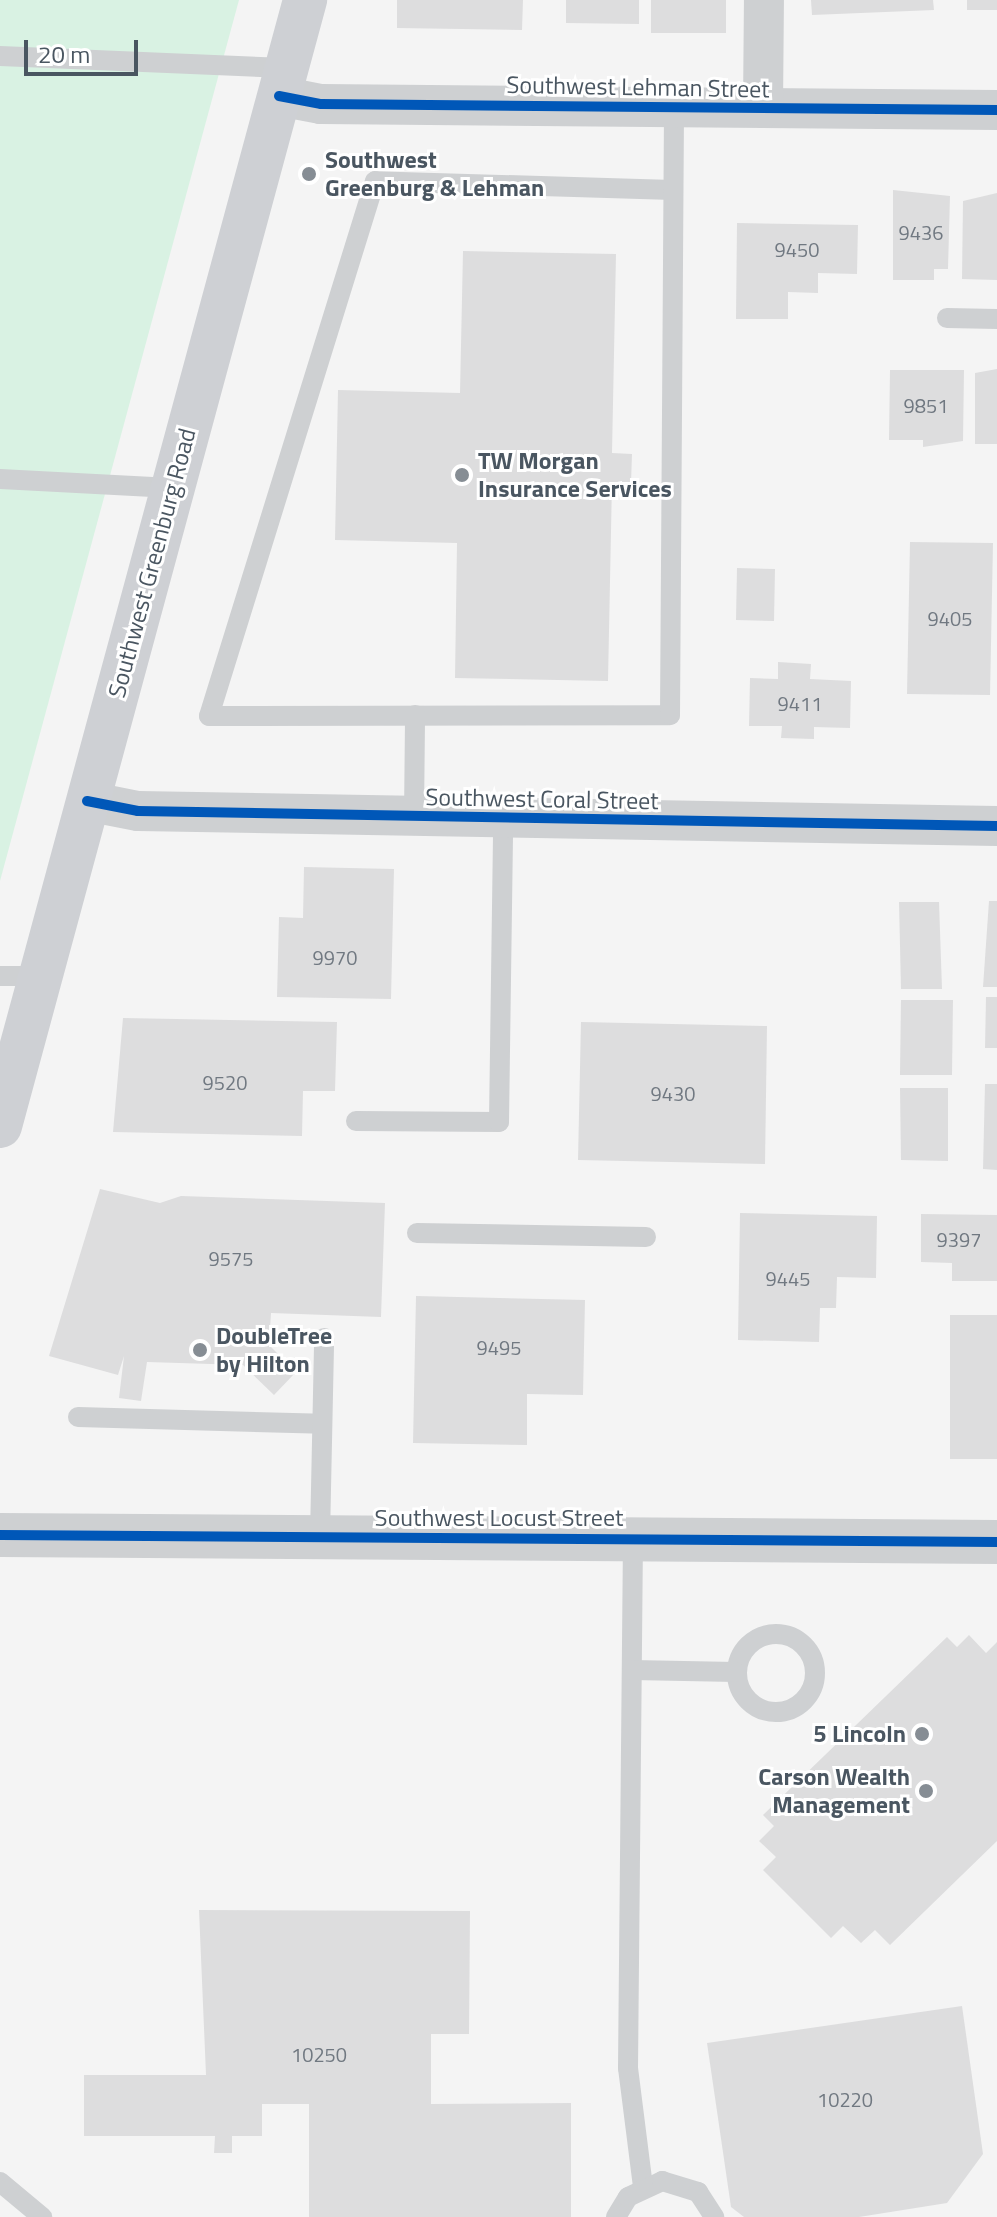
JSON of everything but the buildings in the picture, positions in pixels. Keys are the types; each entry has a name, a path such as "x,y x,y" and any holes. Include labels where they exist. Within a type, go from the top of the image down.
{"main road":[{"name":"Southwest Greenburg Road","path":"2,1108 20,976 87,801 305,0"}],"street":[{"path":"763,108 764,0"},
{"name":"Southwest Lehman Street","path":"283,82 321,104 997,110"},
{"name":"Southwest Coral Street","path":"87,801 138,811 997,826"},
{"name":"Southwest Locust Street","path":"0,1535 997,1542"}],"lane":[{"path":"0,56 283,82"},
{"path":"673,190 375,181 209,716 670,715 674,107"},
{"path":"947,318 997,319"},
{"path":"0,479 172,488"},
{"path":"414,816 415,715"},
{"path":"356,1121 499,1122 503,818"},
{"path":"417,1233 646,1237"},
{"path":"320,1537 324,1338"},
{"path":"78,1417 322,1424"},
{"path":"633,1538 628,2068 643,2186"},
{"path":"632,1670 736,1672"},
{"path":"0,2182 42,2217"},
{"path":"616,2217 643,2186 681,2183 698,2192 714,2217"}],"green space":[{"path":"0,0 239,0 0,881"}],"cycle path":[{"path":"279,96 321,104 997,110"},
{"path":"87,801 138,811 997,826"},
{"path":"0,1535 997,1542"}],"place":[{"name":"Southwest Greenburg & Lehman","path":"309,174"},
{"name":"TW Morgan Insurance Services","path":"462,475"},
{"name":"DoubleTree by Hilton","path":"200,1350"},
{"name":"5 Lincoln","path":"922,1734"},
{"name":"Carson Wealth Management","path":"926,1791"}]}
